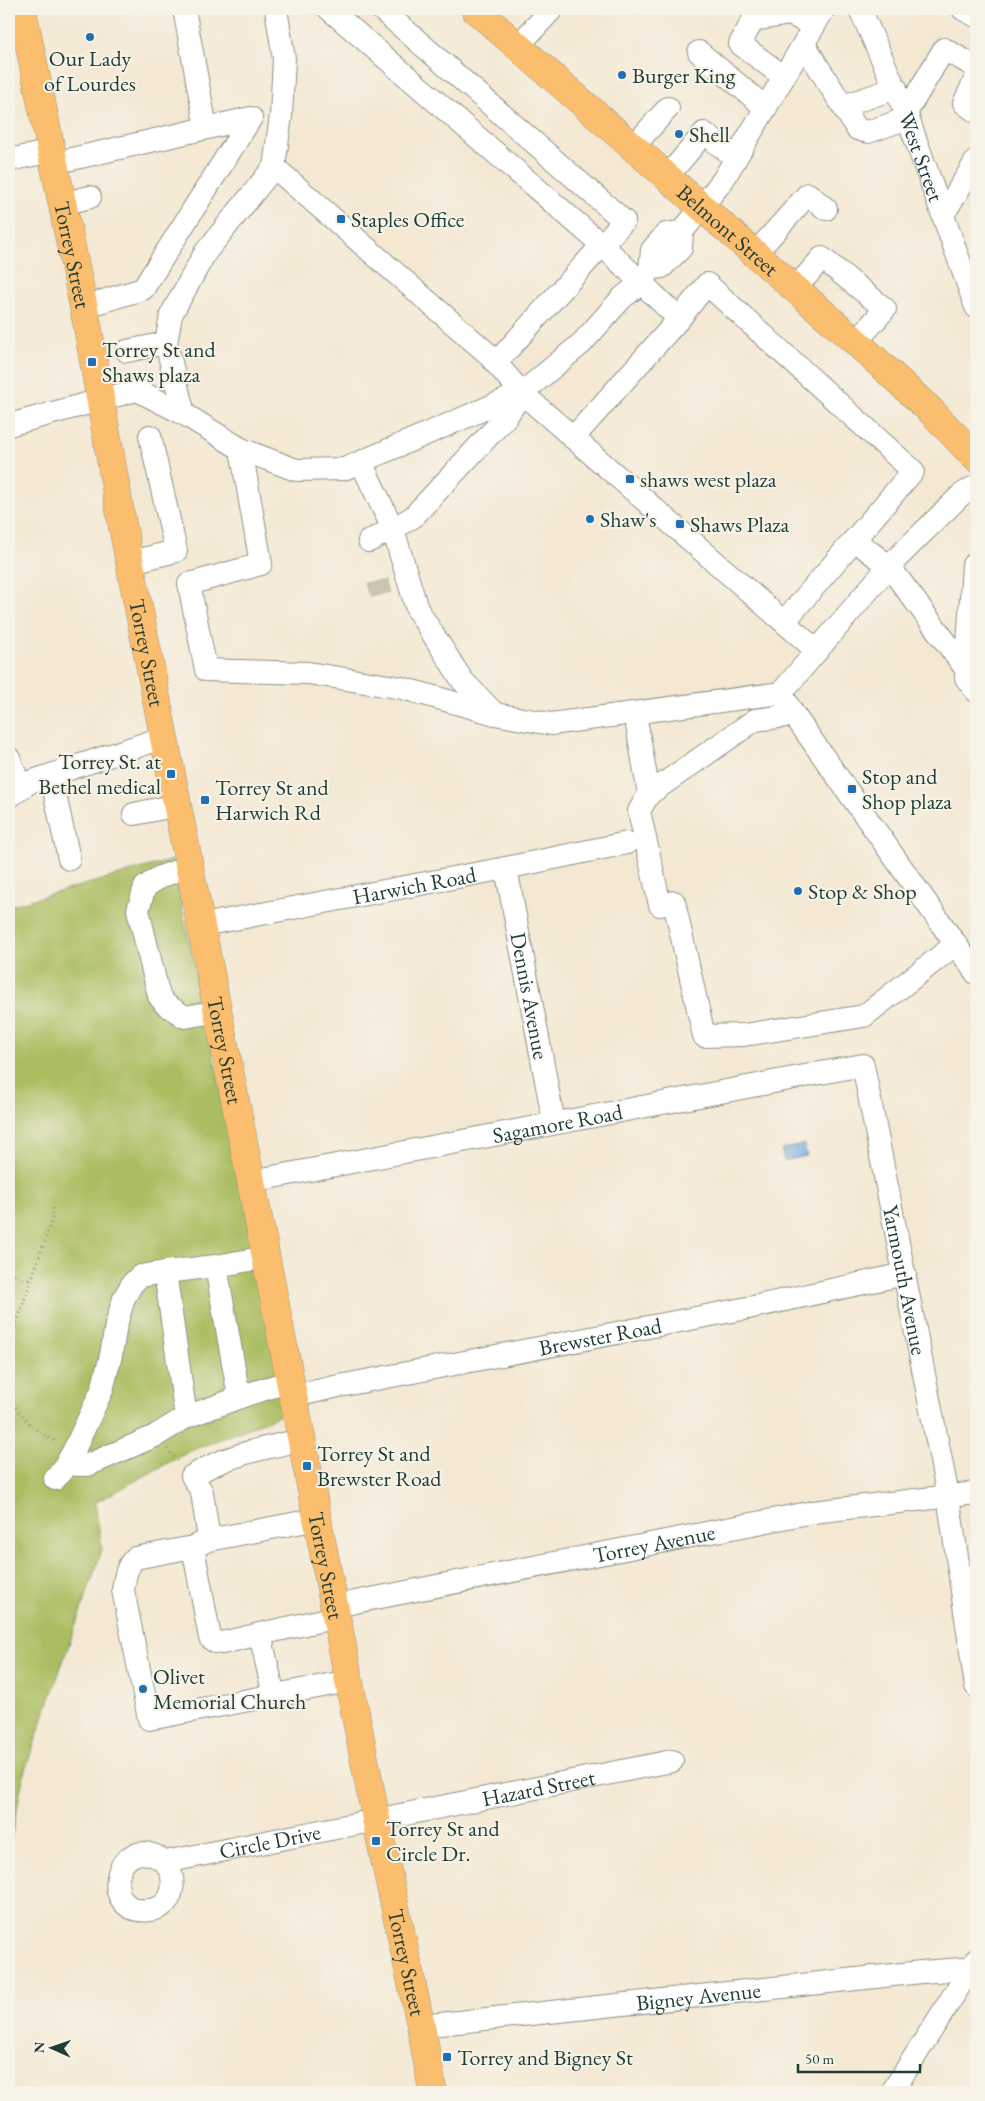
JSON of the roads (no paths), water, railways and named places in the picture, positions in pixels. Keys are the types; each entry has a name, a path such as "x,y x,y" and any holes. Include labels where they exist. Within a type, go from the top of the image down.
{"main road":[{"name":"Torrey Street","path":"22,9 83,307 376,1819 421,2026 433,2092"},
{"name":"Belmont Street","path":"474,9 667,177 701,209 856,342 931,411 976,458"}],"street":[{"path":"184,9 206,128"},
{"path":"184,414 166,343 171,315 205,253 274,167 281,115 284,59 276,9"},
{"path":"329,9 602,245 645,276 678,319"},
{"path":"381,9 624,221 496,363"},
{"path":"518,47 552,9"},
{"name":"West Street","path":"860,9 907,116 976,307"},
{"path":"964,9 976,16"},
{"path":"784,77 740,44 753,20 790,14 814,26 843,106 857,129 863,132 868,132 907,116 944,49 976,67"},
{"path":"369,541 413,517 506,417 522,393 582,343 622,298 645,276 662,267 681,248 682,232 723,180 814,26"},
{"path":"699,52 766,108"},
{"path":"976,78 964,103 976,112"},
{"path":"843,106 896,88"},
{"path":"632,147 668,108"},
{"path":"9,160 53,157 251,118 143,289 83,307"},
{"path":"667,177 704,133 736,158"},
{"path":"943,215 976,161"},
{"path":"274,167 488,353 522,393 817,651"},
{"path":"754,255 808,194 826,209"},
{"path":"62,204 90,197"},
{"path":"794,290 822,258 885,309 856,342"},
{"path":"574,438 708,284 913,471 784,622"},
{"path":"127,351 166,343"},
{"path":"9,425 137,390 184,414 241,449 296,470 344,469 522,393"},
{"path":"131,562 176,551 150,436"},
{"path":"241,449 260,564 189,584 206,670 308,673 402,688 495,714 551,724 781,693 889,566 961,496 976,486"},
{"path":"361,462 394,529 417,609 462,680 495,714"},
{"path":"854,540 889,566 966,669"},
{"path":"973,565 975,602 966,678 976,691"},
{"path":"781,693 794,716 976,973"},
{"path":"635,714 649,794"},
{"path":"794,716 755,720 649,794 639,811 660,905 674,902 704,1036 744,1035 864,1016 956,944"},
{"path":"9,758 15,792 30,782 165,738"},
{"path":"51,776 69,859"},
{"path":"134,814 178,805"},
{"name":"Harwich Road","path":"202,925 506,868 627,843"},
{"path":"190,866 160,876 144,887 138,910 159,996 165,1004 185,1017 219,1011"},
{"name":"Dennis Avenue","path":"506,868 554,1123"},
{"name":"Sagamore Road","path":"252,1181 863,1065"},
{"name":"Yarmouth Avenue","path":"863,1065 948,1496 976,1686"},
{"path":"55,1479 64,1468 75,1448 102,1390 116,1325 124,1298 132,1284 140,1276 267,1257"},
{"path":"216,1266 239,1397"},
{"path":"165,1272 186,1417"},
{"name":"Brewster Road","path":"75,1448 74,1456 76,1461 83,1466 155,1436 186,1417 239,1397 293,1389 334,1387 753,1307 905,1274"},
{"path":"201,1544 202,1492 192,1476 208,1466 253,1451 302,1440"},
{"name":"Torrey Avenue","path":"201,1544 210,1638 215,1642 222,1643 336,1612 733,1526 813,1512 976,1493"},
{"path":"318,1518 135,1558 129,1564 125,1576 124,1590 149,1719 349,1681"},
{"path":"260,1634 274,1696"},
{"name":"Hazard Street","path":"376,1819 672,1761"},
{"name":"Circle Drive","path":"165,1862 376,1819"},
{"path":"892,2092 974,1965"},
{"name":"Bigney Avenue","path":"421,2026 974,1965"}],"water":[{"path":"804,1144 807,1156 784,1161 781,1150"}],"tunnel":[{"path":"378,581 382,595"}],"place":[{"name":"Our Lady of Lourdes","path":"90,37"},
{"name":"Burger King","path":"622,75"},
{"name":"Shell","path":"679,134"},
{"name":"Staples Office","path":"341,219"},
{"name":"Torrey St and Shaws plaza","path":"92,362"},
{"name":"shaws west plaza","path":"630,479"},
{"name":"Shaw's","path":"590,519"},
{"name":"Shaws Plaza","path":"680,524"},
{"name":"Torrey St. at Bethel medical","path":"171,774"},
{"name":"Stop and Shop plaza","path":"852,789"},
{"name":"Torrey St and Harwich Rd","path":"205,800"},
{"name":"Stop & Shop","path":"798,891"},
{"name":"Torrey St and Brewster Road","path":"307,1466"},
{"name":"Olivet Memorial Church","path":"143,1689"},
{"name":"Torrey St and Circle Dr.","path":"376,1841"},
{"name":"Torrey and Bigney St","path":"447,2057"}]}
